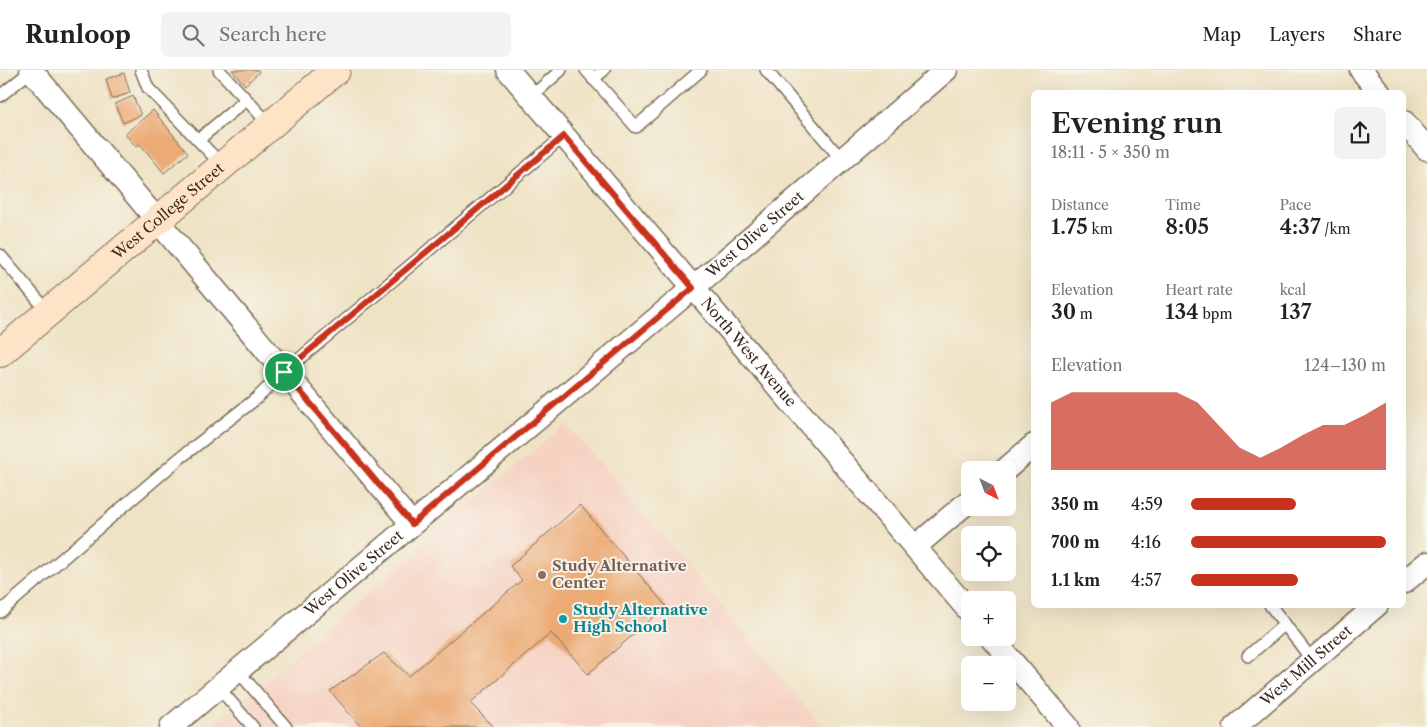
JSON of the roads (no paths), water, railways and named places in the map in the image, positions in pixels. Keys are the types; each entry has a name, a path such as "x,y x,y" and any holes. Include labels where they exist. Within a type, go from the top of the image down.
{"main road":[{"name":"West College Street","path":"0,353 336,70"}],"street":[{"path":"31,70 412,524"},
{"name":"North West Avenue","path":"508,70 961,601"},
{"name":"West Olive Street","path":"171,727 693,288 946,70"},
{"path":"1361,70 1378,90"},
{"path":"1406,125 1427,149"},
{"path":"1015,461 1031,448"},
{"path":"915,547 961,508"},
{"path":"1406,580 1427,563"},
{"name":"West Mill Street","path":"1235,727 1373,608"},
{"path":"999,646 1068,727"}],"lane":[{"path":"0,96 31,70"},
{"path":"141,70 148,88 222,165"},
{"path":"219,70 270,125"},
{"path":"531,97 561,70"},
{"path":"604,70 589,74 636,126 701,70"},
{"path":"766,70 842,160"},
{"path":"198,140 246,100"},
{"path":"0,612 180,458 257,398 284,372 564,136"},
{"path":"0,255 48,312"},
{"path":"1272,608 1312,660"},
{"path":"1248,656 1285,624"},
{"path":"238,671 286,727"},
{"path":"218,687 253,727"}],"place":[{"name":"Study Alternative Center","path":"542,575"},
{"name":"Study Alternative High School","path":"563,619"}]}
